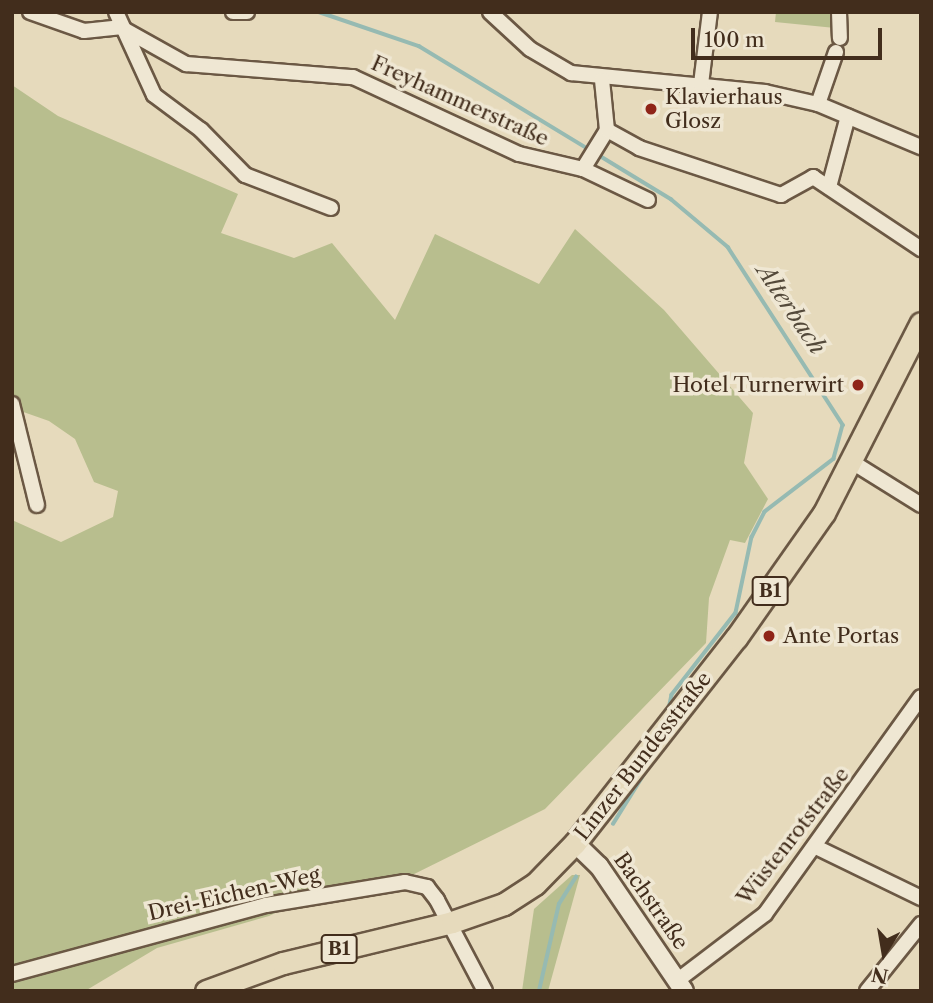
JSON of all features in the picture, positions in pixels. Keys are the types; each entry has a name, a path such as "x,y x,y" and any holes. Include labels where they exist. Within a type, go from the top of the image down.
{"main road":[{"name":"Linzer Bundesstraße","path":"206,991 246,983 452,922 514,897 575,843 773,588 852,462 921,323"}],"street":[{"path":"30,12 84,31 120,27"},
{"path":"116,12 120,27 154,95 201,130 231,164 331,208"},
{"path":"233,12 247,12"},
{"path":"490,12 530,50 571,73 603,80 702,84 818,104 921,147"},
{"path":"702,84 710,12"},
{"path":"818,104 838,45 839,12"},
{"name":"Freyhammerstraße","path":"120,27 186,64 353,77 519,154 587,164 648,200"},
{"path":"587,164 607,131 603,80"},
{"path":"829,187 848,116"},
{"path":"607,131 639,148 781,195 813,177 921,249"},
{"path":"12,404 37,505"},
{"path":"852,462 921,505"},
{"name":"Wüstenrotstraße","path":"681,985 765,914 816,847 921,697"},
{"name":"Bachstraße","path":"575,843 599,866 681,985"},
{"path":"816,847 921,898"},
{"name":"Drei-Eichen-Weg","path":"12,974 112,944 351,887 405,882 427,887 452,922"},
{"path":"452,922 485,991"},
{"path":"867,991 921,924"}],"green space":[{"path":"776,12 831,12 835,28 775,22"},
{"path":"12,85 58,116 238,194 221,233 294,258 332,243 395,320 435,234 539,284 575,229 664,310 753,413 744,463 768,499 745,543 730,540 709,598 706,643 545,809 388,887 300,901 269,916 157,948 85,991 12,991 12,520 61,542 113,517 118,491 94,482 75,439 49,421 12,408"},
{"path":"572,875 580,875 548,991 522,991 534,909"}],"waterway":[{"name":"Alterbach","path":"319,12 419,46 590,150"},
{"name":"Alterbach","path":"597,154 671,199 728,247 843,425 834,459 765,512 752,537 736,613 672,695 669,709"},
{"name":"Alterbach","path":"613,824 661,747"},
{"name":"Alterbach","path":"539,991 559,904 576,877"}],"place":[{"name":"Klavierhaus Glosz","path":"651,109"},
{"name":"Hotel Turnerwirt","path":"858,385"},
{"name":"Ante Portas","path":"769,636"}]}
